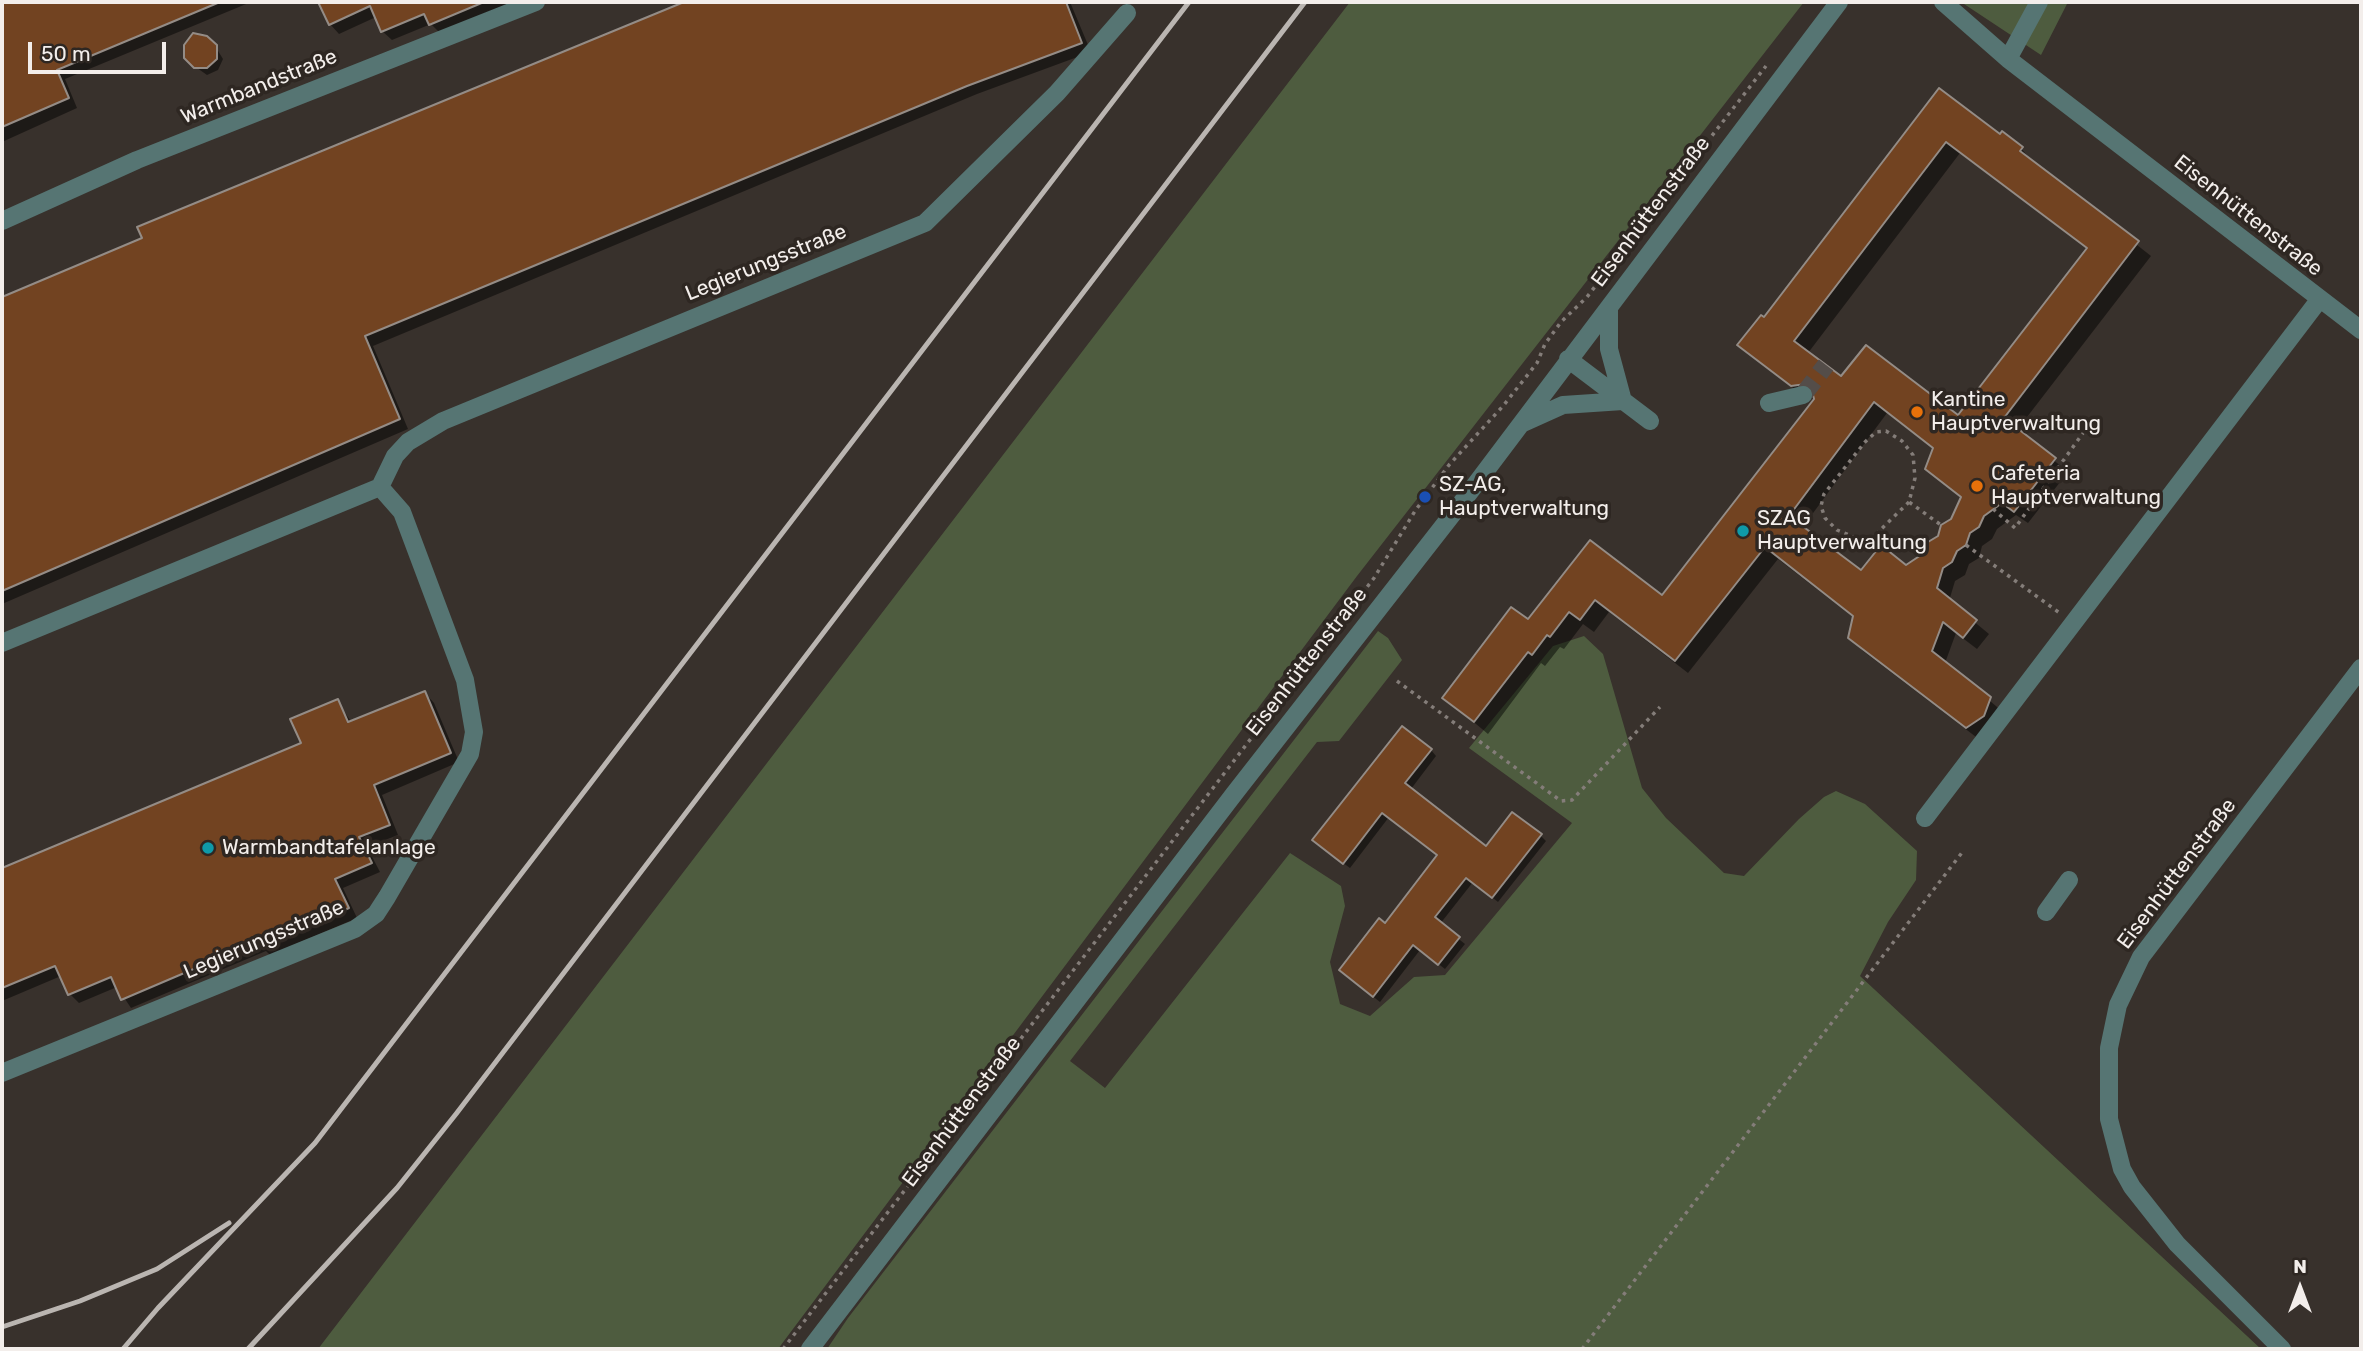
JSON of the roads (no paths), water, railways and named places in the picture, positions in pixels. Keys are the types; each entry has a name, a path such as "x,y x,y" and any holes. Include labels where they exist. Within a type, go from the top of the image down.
{"street":[{"name":"Warmbandstraße","path":"2,221 137,160 536,2"},
{"name":"Eisenhüttenstraße","path":"810,1349 1520,424 1839,2"},
{"name":"Eisenhüttenstraße","path":"1943,2 2008,59 2361,330"},
{"path":"2008,59 2039,2"},
{"name":"Legierungsstraße","path":"2,1073 355,929 376,914 387,897 470,754 474,732 465,680 402,512 380,487 395,456 408,442 443,421 925,223 1057,93 1127,13"},
{"path":"1924,818 2319,300"},
{"path":"1609,305 1609,349 1623,401"},
{"path":"1569,359 1650,421"},
{"path":"1769,403 1803,395"},
{"path":"1520,424 1563,405 1623,401"},
{"path":"2,643 380,487"},
{"name":"Eisenhüttenstraße","path":"2282,1349 2177,1244 2132,1187 2114,1143 2106,1073 2118,1005 2141,957 2361,668"},
{"path":"2046,912 2069,880"}],"tunnel":[{"path":"1803,395 1826,365"}],"railway":[{"path":"123,1349 158,1308 315,1143 1189,2"},
{"path":"248,1349 397,1188 456,1114 1305,2"},
{"path":"2,1327 80,1301 157,1269 229,1223"}],"place":[{"name":"Kantine Hauptverwaltung","path":"1917,412"},
{"name":"Cafeteria Hauptverwaltung","path":"1977,486"},
{"name":"SZ-AG, Hauptverwaltung","path":"1425,497"},
{"name":"SZAG Hauptverwaltung","path":"1743,531"},
{"name":"Warmbandtafelanlage","path":"208,848"}]}
